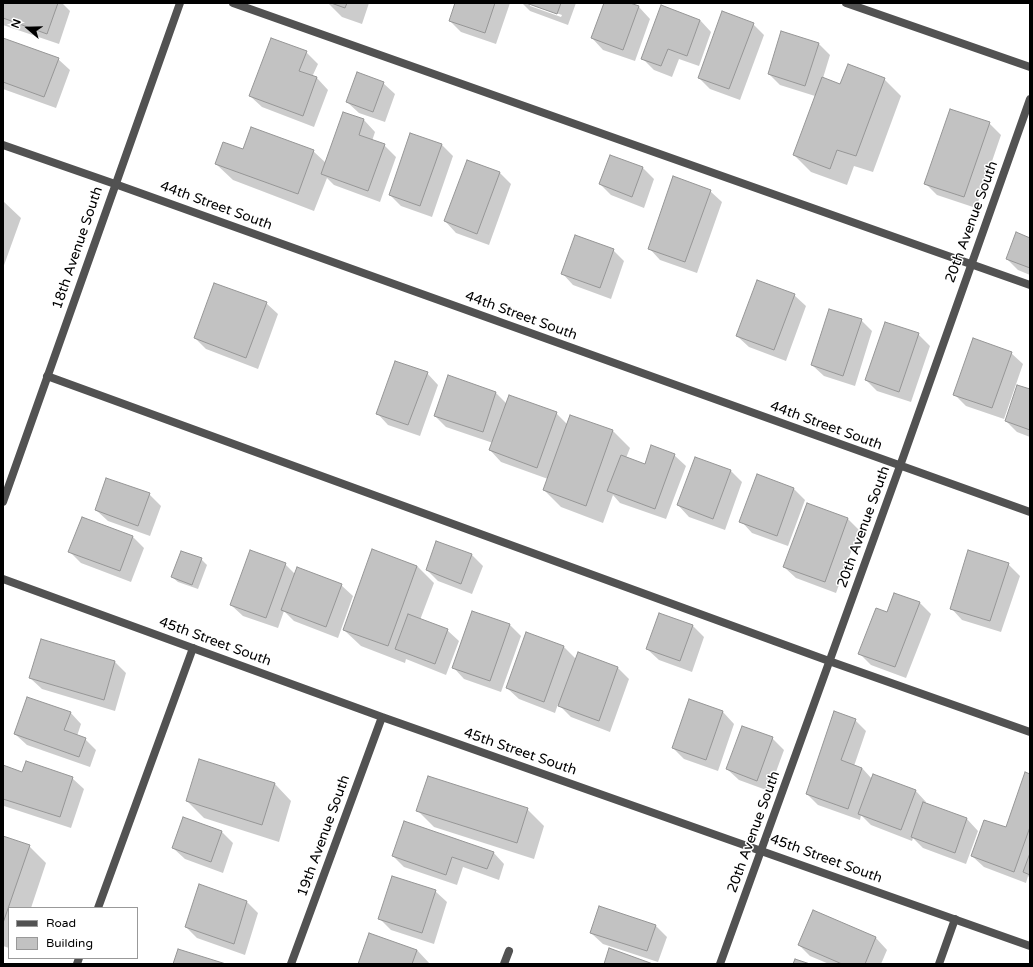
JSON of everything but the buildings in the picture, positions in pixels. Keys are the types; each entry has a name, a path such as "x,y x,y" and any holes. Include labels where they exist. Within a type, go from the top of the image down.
{"street":[{"name":"18th Avenue South","path":"3,502 180,3"},
{"path":"233,3 1030,285"},
{"path":"846,3 1030,67"},
{"name":"20th Avenue South","path":"720,964 900,466 1030,99"},
{"name":"44th Street South","path":"3,145 1030,512"},
{"path":"47,376 829,661 1030,732"},
{"name":"45th Street South","path":"3,579 382,717 1030,946"},
{"path":"98,907 193,648"},
{"name":"19th Avenue South","path":"291,964 382,717"},
{"path":"939,964 955,919"},
{"path":"504,964 509,951"}]}
